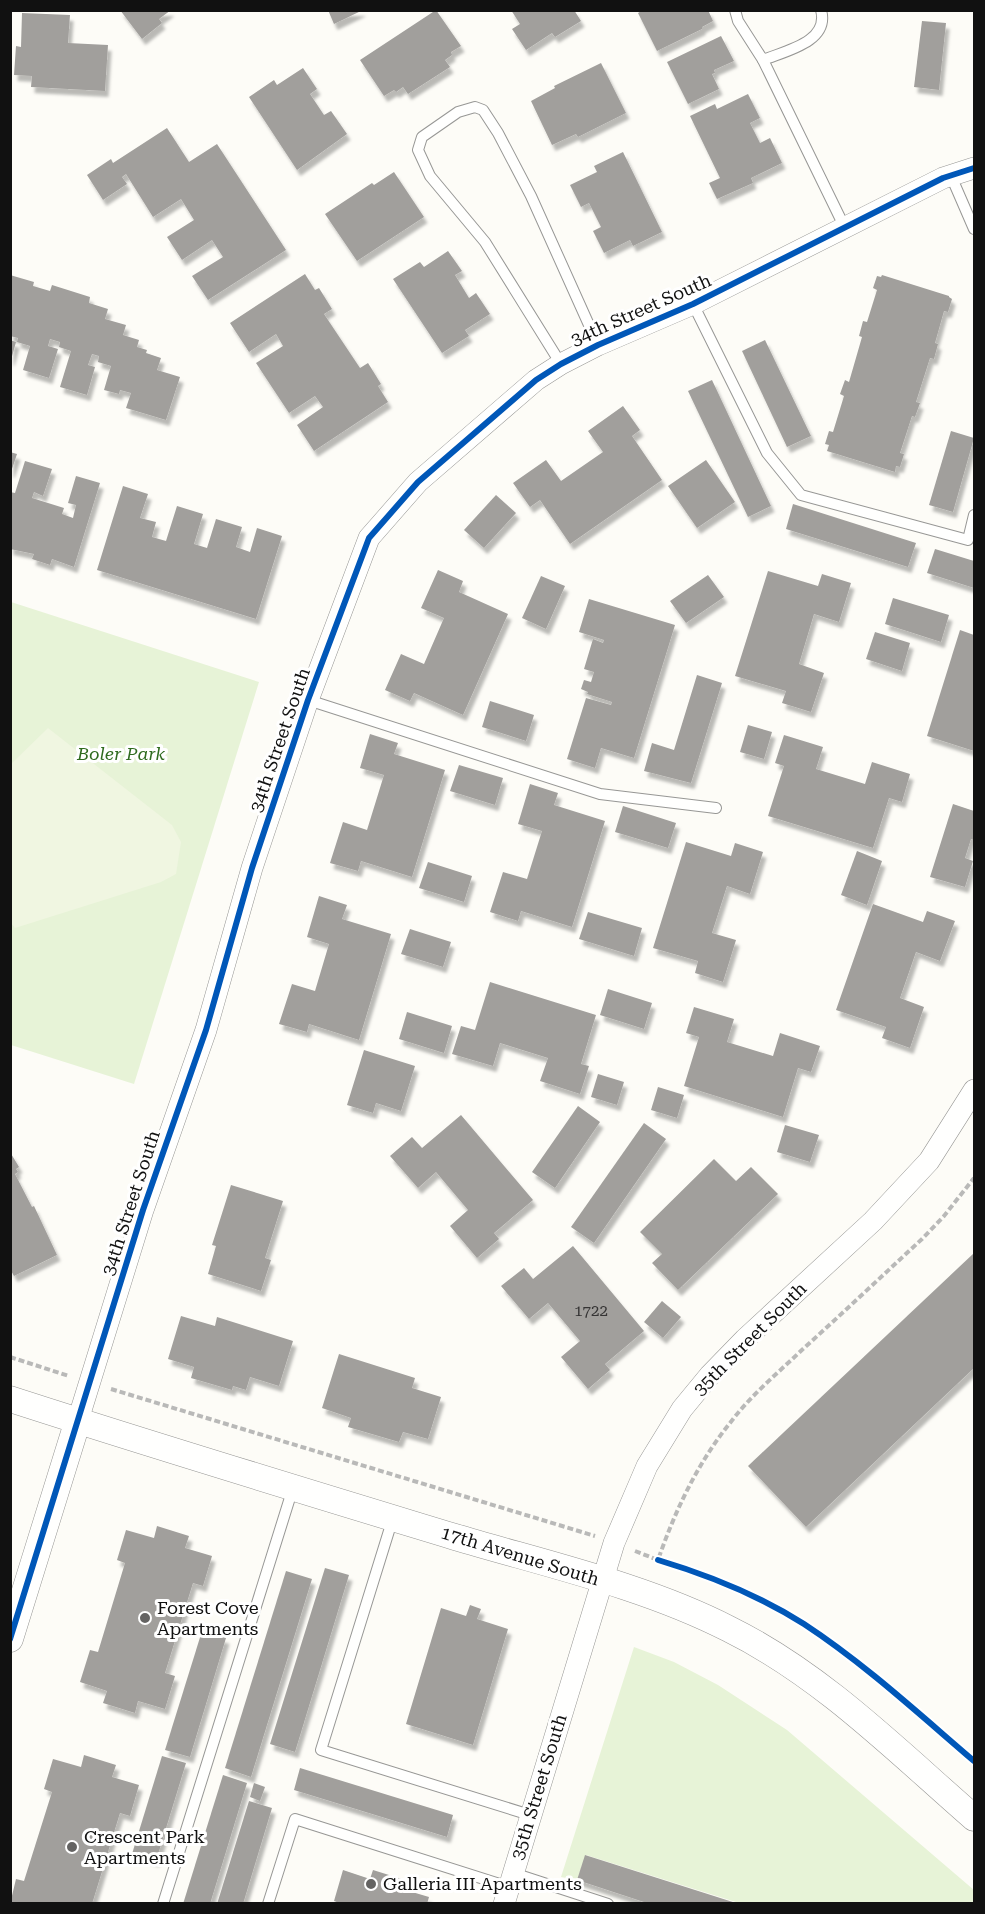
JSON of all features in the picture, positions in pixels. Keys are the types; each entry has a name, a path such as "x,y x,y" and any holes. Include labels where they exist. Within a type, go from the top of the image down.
{"street":[{"name":"34th Street South","path":"12,1626 143,1210 206,1030 252,868 308,700 369,538 417,482 536,380 561,364 598,345 693,304 951,176 975,168"},
{"name":"35th Street South","path":"509,1888 614,1543 647,1466 682,1409 717,1368 873,1221 929,1161 975,1090"},
{"name":"17th Avenue South","path":"10,1399 672,1604 729,1629 769,1651 854,1713 975,1818"}],"lane":[{"path":"735,10 738,21 763,60 845,228"},
{"path":"763,60 804,44 817,35 821,24 820,10"},
{"path":"561,364 485,242 430,176 417,150 422,137 458,112 476,107 483,110 498,133 531,196 598,345"},
{"path":"951,176 975,229"},
{"path":"693,304 767,453 801,495 971,541 975,515"},
{"path":"308,700 600,794 716,808"},
{"path":"163,1904 293,1488"},
{"path":"393,1518 321,1750 530,1815"},
{"path":"268,1904 295,1819 509,1888 608,1904"}],"path":[{"path":"658,1560 671,1523 684,1496 708,1453 731,1421 771,1379 922,1239 975,1178"},
{"path":"10,1357 614,1543 669,1564"}],"green space":[{"name":"Boler Park","path":"11,602 259,682 134,1084 11,1045"},
{"path":"48,728 172,825 181,842 176,874 161,882 15,928 10,922 11,764"},
{"path":"634,1647 674,1662 718,1685 787,1730 974,1890 974,1903 739,1903 586,1855 577,1880 561,1877"}],"building":[{"path":"120,10 171,10 159,19 162,23 142,39"},
{"path":"328,10 363,10 334,24"},
{"path":"436,10 461,46 451,52 452,55 445,60 450,67 408,94 403,87 384,96 360,60"},
{"path":"511,10 574,10 581,21 555,37 552,33 526,50 512,29 520,24"},
{"path":"643,10 708,10 713,21 702,29 657,51 638,13"},
{"path":"22,13 70,15 68,43 108,45 105,91 31,87 32,76 14,75 16,46 21,47"},
{"path":"922,21 946,23 939,90 914,87"},
{"path":"721,36 734,61 714,70 715,73 712,74 719,89 688,104 667,62"},
{"path":"601,63 626,113 578,137 576,134 552,145 531,101 555,88 554,86"},
{"path":"303,68 317,89 310,94 324,115 331,111 347,134 297,170 249,97 274,80 277,85"},
{"path":"748,94 760,118 750,123 760,143 770,138 782,163 751,178 753,183 717,199 709,183 720,178 690,116 715,104 717,109"},
{"path":"167,128 189,162 217,144 286,250 208,300 192,276 223,257 212,240 182,260 167,237 194,220 181,199 153,217 126,174 122,177 127,184 103,200 87,175 111,159 113,163"},
{"path":"623,152 662,232 633,246 630,240 604,253 593,231 601,227 589,203 581,207 570,185 597,172 594,166"},
{"path":"394,172 424,217 357,261 325,214 372,183 374,185"},
{"path":"448,251 462,271 455,275 469,298 476,293 490,314 465,330 469,336 442,353 393,279 420,262 424,267"},
{"path":"305,274 315,290 319,288 332,309 324,314 360,368 368,363 381,384 378,386 388,402 314,451 297,425 323,407 315,396 289,413 256,363 283,346 276,334 249,352 230,323"},
{"path":"10,275 34,282 33,286 50,291 52,285 90,297 89,303 108,309 105,319 126,325 123,335 139,340 137,347 161,358 157,370 180,377 166,420 126,408 131,393 120,390 119,394 104,390 111,366 98,362 99,356 92,354 88,365 95,367 87,395 60,387 71,351 59,347 60,342 50,339 48,346 58,349 49,378 23,370 30,346 17,342 18,338 10,336"},
{"path":"882,275 949,296 952,299 948,312 944,311 935,343 938,344 934,359 930,358 916,402 920,403 915,417 912,416 900,453 904,454 900,467 896,466 895,472 827,451 829,445 825,444 829,431 833,432 844,396 840,394 845,380 849,382 862,337 859,336 863,321 867,322 877,290 873,288 877,276"},
{"path":"10,340 16,342 11,360 10,360"},
{"path":"765,340 811,436 787,447 742,351"},
{"path":"712,380 771,506 748,517 688,391"},
{"path":"623,406 640,430 632,436 662,480 570,544 540,500 530,507 513,483 546,460 561,481 603,452 588,431"},
{"path":"951,431 974,438 953,512 929,505"},
{"path":"10,452 17,454 11,472 10,472"},
{"path":"706,460 735,502 697,528 668,486"},
{"path":"25,461 52,469 43,496 34,492 32,498 64,508 62,514 73,518 76,505 68,503 76,476 100,483 74,567 52,559 50,565 32,559 34,554 10,549 10,492 15,493"},
{"path":"123,486 148,494 140,518 156,522 152,537 166,541 177,506 203,514 194,544 207,548 216,519 242,527 236,547 250,552 257,528 282,536 256,619 97,570"},
{"path":"496,495 516,513 484,548 464,530"},
{"path":"793,504 916,543 908,567 786,529"},
{"path":"935,549 974,561 974,588 927,573"},
{"path":"438,570 463,581 459,592 508,614 463,715 414,693 410,701 385,690 401,654 424,664 444,618 421,608"},
{"path":"768,571 818,586 822,574 851,583 839,622 814,614 799,664 824,673 811,712 782,703 786,691 735,676"},
{"path":"708,575 724,597 686,623 670,601"},
{"path":"541,576 565,586 546,629 522,618"},
{"path":"893,598 949,615 941,642 885,624"},
{"path":"589,599 675,625 634,758 601,748 595,768 567,759 586,698 611,705 612,702 587,694 588,692 581,689 584,680 591,682 594,672 584,669 593,639 603,643 604,640 579,632"},
{"path":"960,630 974,635 974,751 927,736"},
{"path":"875,632 910,643 902,671 866,659"},
{"path":"697,675 722,683 691,783 644,771 652,743 674,750"},
{"path":"490,701 534,715 526,741 482,727"},
{"path":"748,725 772,732 764,759 740,752"},
{"path":"370,734 398,743 394,754 445,770 412,877 361,861 358,871 330,863 343,822 367,830 384,775 360,768"},
{"path":"784,735 823,747 816,769 865,784 872,762 910,774 902,802 889,798 873,848 768,816 784,766 775,763"},
{"path":"459,765 503,778 495,805 450,791"},
{"path":"530,784 558,793 554,805 605,821 572,927 521,911 518,921 490,912 503,872 527,879 542,831 518,824"},
{"path":"953,804 974,811 974,840 971,839 965,858 973,861 965,887 930,877"},
{"path":"623,806 676,823 668,848 615,832"},
{"path":"686,842 731,856 735,843 763,852 750,894 727,886 712,933 736,940 723,982 695,973 698,961 653,948"},
{"path":"857,851 882,861 867,905 841,895"},
{"path":"428,862 472,876 464,902 419,888"},
{"path":"319,896 347,905 342,919 391,934 359,1040 309,1024 307,1032 279,1024 292,984 315,991 329,944 307,937"},
{"path":"873,904 923,922 927,911 955,921 940,961 916,952 900,998 924,1007 910,1048 882,1038 886,1027 836,1010"},
{"path":"588,912 642,928 634,956 579,939"},
{"path":"410,929 451,942 443,967 401,954"},
{"path":"490,982 596,1015 581,1064 589,1066 580,1094 540,1081 548,1058 500,1043 493,1066 452,1054 461,1026 475,1030"},
{"path":"608,989 652,1003 644,1029 600,1015"},
{"path":"694,1007 734,1019 727,1042 773,1056 780,1033 820,1046 811,1072 798,1068 783,1117 684,1086 699,1037 686,1033"},
{"path":"407,1012 452,1026 444,1053 399,1039"},
{"path":"364,1050 415,1066 401,1111 376,1103 373,1113 347,1105"},
{"path":"598,1074 624,1082 617,1105 591,1097"},
{"path":"658,1087 684,1095 677,1118 651,1110"},
{"path":"578,1106 600,1122 555,1188 532,1172"},
{"path":"461,1115 533,1200 494,1233 499,1239 477,1258 450,1226 468,1210 436,1172 418,1188 390,1156 412,1137 422,1148"},
{"path":"644,1123 666,1139 594,1243 571,1227"},
{"path":"785,1125 819,1135 810,1162 777,1152"},
{"path":"10,1152 19,1167 15,1174 32,1207 34,1206 57,1255 14,1276 10,1269"},
{"path":"714,1159 736,1181 751,1167 778,1194 678,1290 652,1263 662,1254 640,1232"},
{"path":"231,1185 283,1201 265,1258 271,1260 261,1291 208,1274 216,1246 212,1245"},
{"path":"573,1246 644,1331 605,1364 610,1370 588,1389 561,1357 580,1341 548,1303 529,1319 501,1286 524,1268 533,1279"},
{"path":"974,1253 974,1368 806,1527 748,1466"},
{"path":"662,1301 681,1317 663,1338 644,1322"},
{"path":"181,1316 215,1326 217,1317 293,1341 279,1386 250,1377 246,1390 233,1386 232,1390 191,1378 194,1367 168,1359"},
{"path":"339,1354 415,1378 412,1388 441,1397 428,1439 403,1432 399,1442 348,1427 351,1418 322,1408"},
{"name":"Forest Cove Apartments","path":"157,1526 189,1536 185,1548 212,1556 203,1586 193,1583 165,1673 175,1676 165,1709 138,1701 135,1713 103,1703 107,1691 80,1682 90,1650 98,1652 125,1563 117,1560 126,1530 154,1538"},
{"path":"325,1568 349,1575 295,1752 270,1744"},
{"path":"286,1571 312,1579 251,1777 225,1768"},
{"path":"470,1605 481,1609 477,1619 508,1629 473,1745 406,1724 441,1608 466,1616"},
{"path":"202,1631 226,1638 190,1757 165,1750"},
{"name":"Crescent Park Apartments","path":"84,1755 116,1765 112,1777 139,1785 130,1816 120,1813 92,1904 10,1904 16,1879 24,1881 52,1792 44,1789 53,1759 81,1767"},
{"path":"162,1756 186,1763 156,1861 132,1854"},
{"path":"300,1768 453,1815 447,1837 294,1790"},
{"path":"223,1775 247,1783 210,1904 183,1904"},
{"path":"254,1783 265,1787 260,1801 250,1797"},
{"path":"249,1801 272,1808 243,1904 217,1904"},
{"path":"585,1855 736,1904 650,1904 577,1880"},
{"name":"Galleria III Apartments","path":"343,1870 370,1879 373,1870 405,1880 402,1889 429,1897 427,1904 342,1904 334,1901"}],"cycle path":[{"path":"10,1639 143,1210 206,1030 252,868 308,700 369,538 418,482 536,380 561,364 598,345 693,304 943,178 974,168"},
{"path":"658,1560 733,1587 770,1604 804,1624 870,1673 974,1761"}],"place":[{"name":"Forest Cove Apartments","path":"145,1618"},
{"name":"Crescent Park Apartments","path":"72,1847"},
{"name":"Galleria III Apartments","path":"371,1884"}]}
